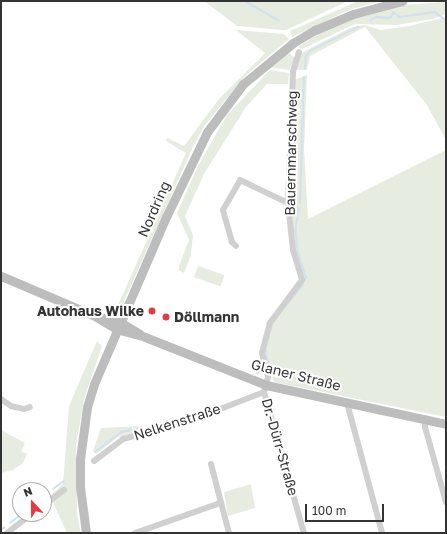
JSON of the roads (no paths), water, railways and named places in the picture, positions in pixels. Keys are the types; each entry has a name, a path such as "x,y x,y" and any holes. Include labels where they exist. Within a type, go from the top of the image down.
{"main road":[{"name":"Nordring","path":"86,533 80,487 82,432 94,384 118,326 184,178 207,132 243,84 284,50 302,38 353,14 402,1"},
{"name":"Glaner Straße","path":"1,276 265,388 425,418 446,424"}],"street":[{"name":"Bauernmarschweg","path":"265,388 268,377 262,353 270,323 302,280 294,250 288,203 292,72 299,52"},
{"path":"236,246 232,242 223,210 240,180 243,180 288,203"},
{"name":"Nelkenstraße","path":"94,461 123,439 197,418 265,388"},
{"name":"Dr.-Dürr-Straße","path":"265,388 304,533"},
{"path":"1,399 12,406 24,409 30,407"},
{"path":"348,403 382,533"},
{"path":"425,418 425,427 446,502"},
{"path":"210,464 229,533"},
{"path":"52,499 64,490"},
{"path":"135,533 220,503"},
{"path":"7,533 21,522"}],"waterway":[{"path":"245,1 279,21"},
{"path":"393,12 400,17 435,12 446,20"},
{"path":"370,21 376,17 390,18 393,14"},
{"path":"305,69 306,56 310,51 358,27"},
{"path":"300,203 304,78"},
{"path":"299,208 296,229 298,251 306,278"},
{"path":"285,307 303,285"},
{"path":"266,350 269,366"},
{"path":"257,374 260,370"},
{"path":"157,425 169,423"},
{"path":"95,452 122,432 141,428"},
{"path":"53,489 64,481"}],"place":[{"name":"Autohaus Wilke","path":"152,311"},
{"name":"Döllmann","path":"166,317"}]}
